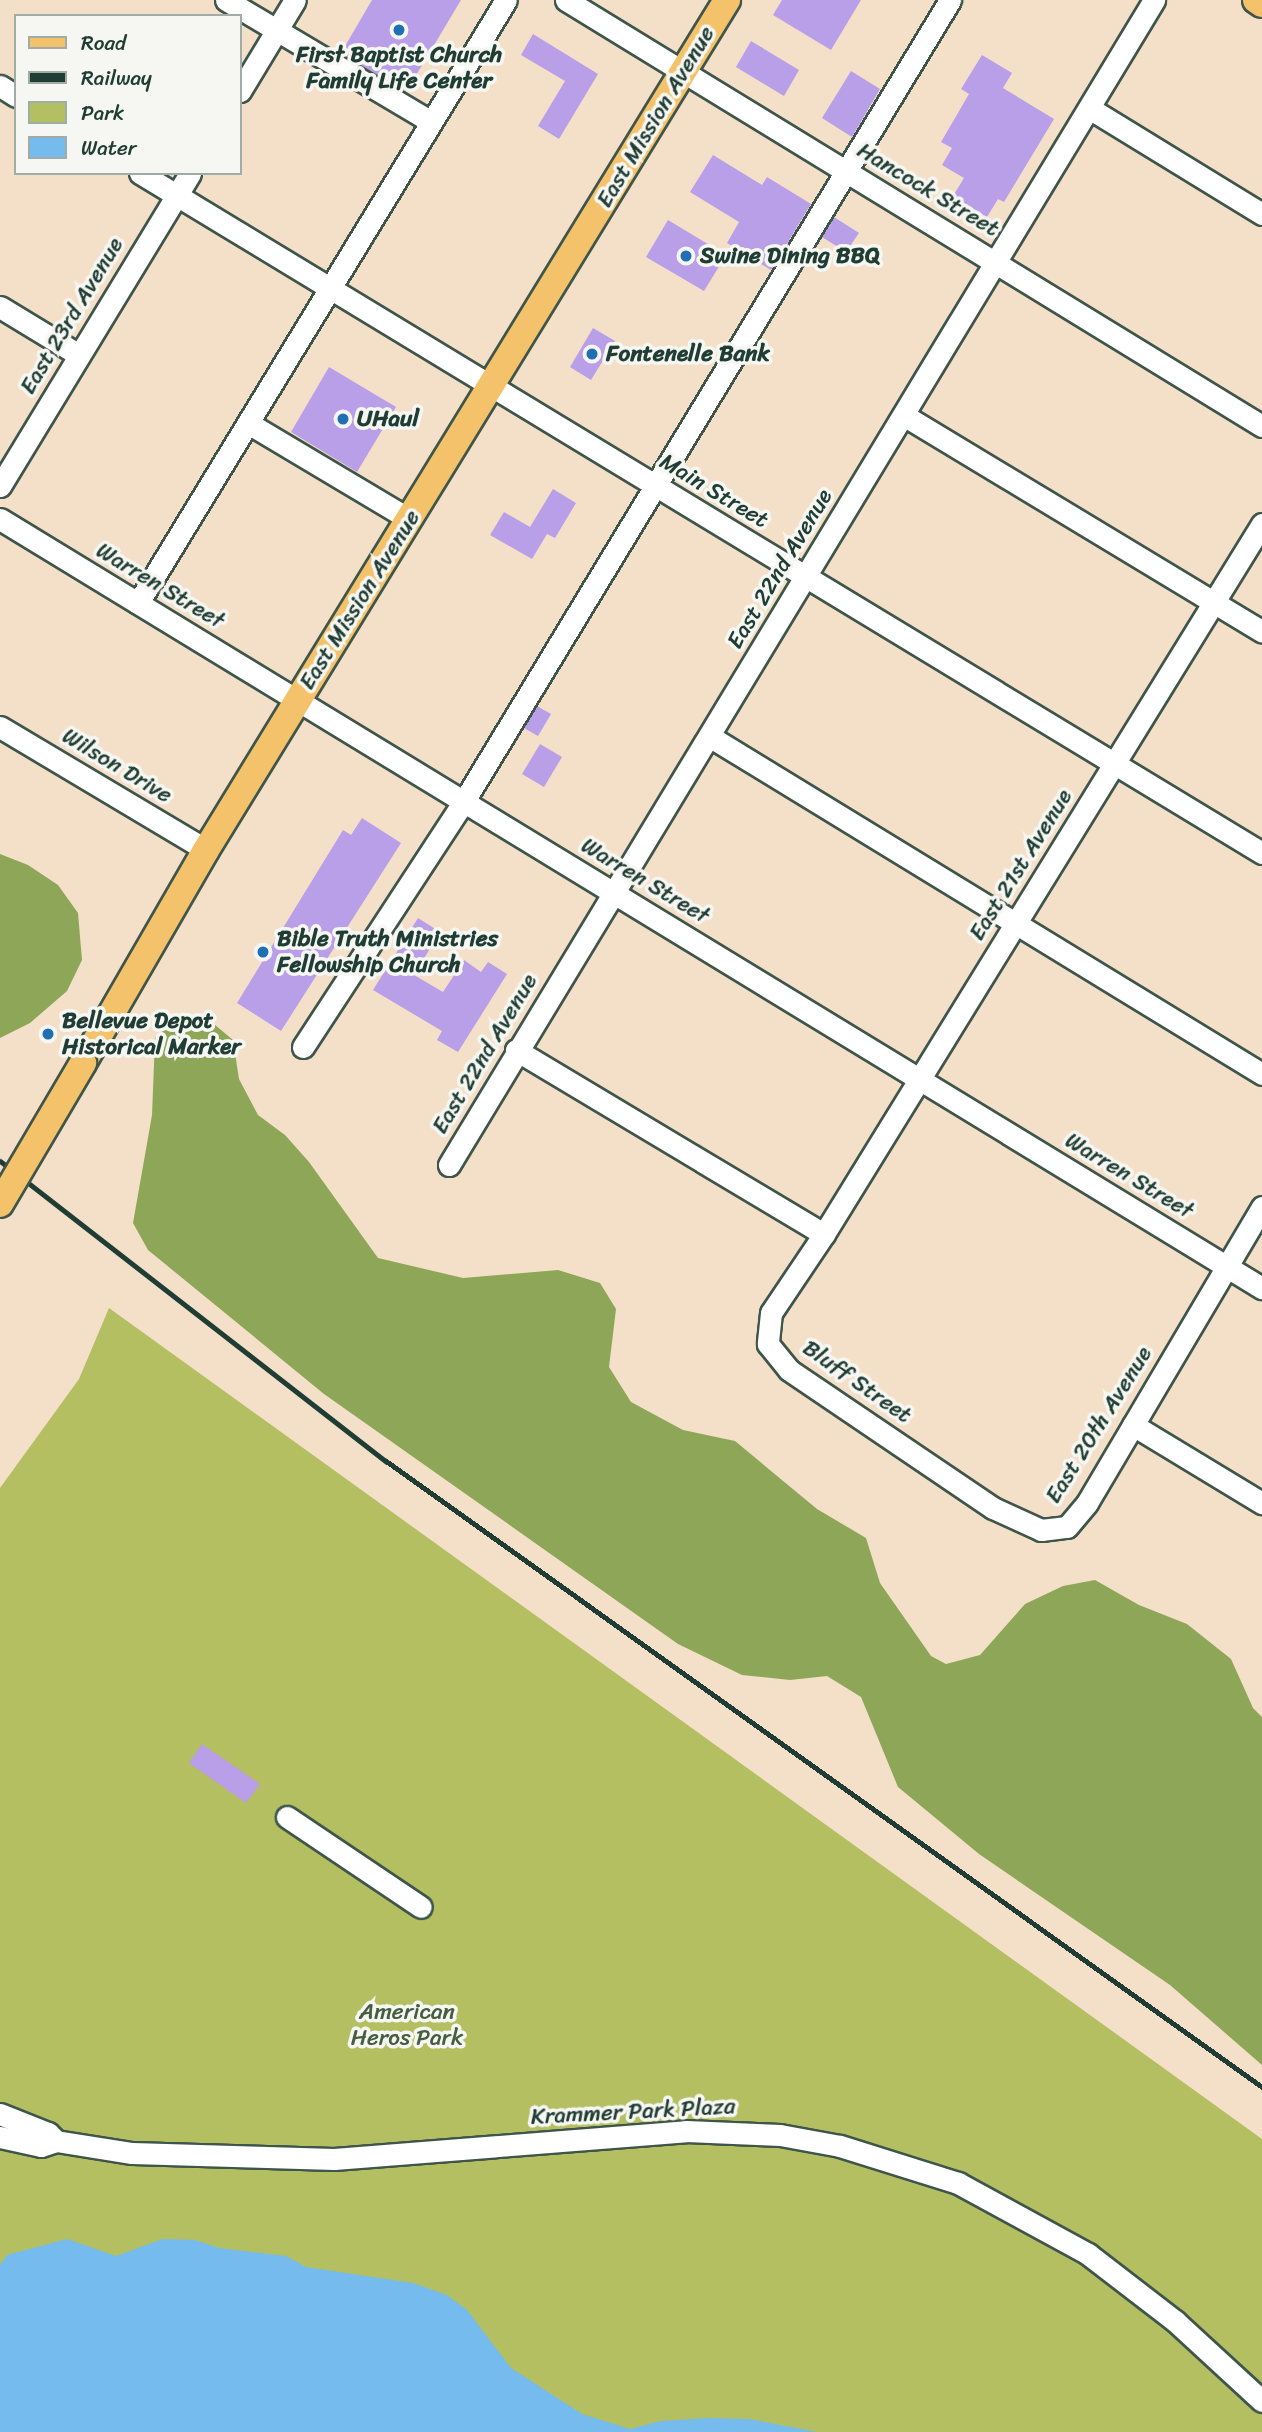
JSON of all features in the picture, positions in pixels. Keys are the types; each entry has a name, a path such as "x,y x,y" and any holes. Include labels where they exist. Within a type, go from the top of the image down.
{"main road":[{"name":"East Mission Avenue","path":"0,1204 206,850 727,0"},
{"path":"1256,0 1262,4"}],"street":[{"path":"226,0 430,121"},
{"path":"242,88 295,0"},
{"path":"138,603 506,0"},
{"name":"Hancock Street","path":"565,0 1262,426"},
{"path":"303,1047 464,801 653,485 950,0"},
{"name":"East 22nd Avenue","path":"449,1165 516,1050 905,416 1154,0"},
{"path":"1089,108 1262,214"},
{"name":"Main Street","path":"143,175 1262,853"},
{"name":"East 23rd Avenue","path":"0,486 189,175"},
{"path":"0,307 79,355"},
{"path":"905,416 1262,631"},
{"path":"248,423 409,519"},
{"name":"Warren Street","path":"0,519 1262,1288"},
{"name":"East 21st Avenue","path":"824,1234 1262,524"},
{"name":"Wilson Drive","path":"0,727 206,850"},
{"path":"709,736 1262,1074"},
{"path":"516,1050 824,1234"},
{"name":"East 20th Avenue","path":"919,1458 1005,1513 1041,1530 1067,1527 1087,1503 1262,1207"},
{"name":"Bluff Street","path":"824,1234 771,1313 768,1344 789,1370 919,1458"},
{"path":"1133,1425 1262,1503"},
{"path":"287,1817 421,1907"},
{"name":"Krammer Park Plaza","path":"0,2113 48,2133 56,2141"},
{"name":"Krammer Park Plaza","path":"0,2137 41,2146 56,2141 132,2154 334,2159 686,2131 780,2135 840,2146 958,2183 1088,2254 1175,2321 1262,2401"}],"green space":[{"path":"0,854 28,865 58,885 78,913 82,960 67,991 30,1023 0,1038"},
{"path":"208,1019 233,1040 239,1079 258,1115 285,1135 309,1162 378,1258 463,1278 558,1270 600,1283 616,1309 609,1367 631,1402 683,1430 735,1441 817,1509 866,1538 880,1583 931,1656 946,1664 980,1655 1025,1604 1063,1586 1095,1580 1139,1605 1187,1624 1231,1659 1253,1708 1262,1717 1262,2065 1170,1985 979,1854 898,1787 861,1697 827,1676 790,1680 742,1675 678,1644 324,1394 148,1250 133,1223 152,1115 155,1038 169,1024"},
{"name":"American Heros Park","path":"109,1308 1262,2139 1262,2432 0,2432 0,1488 79,1379"}],"water":[{"path":"67,2239 116,2256 163,2239 195,2240 219,2248 286,2256 306,2267 413,2283 447,2295 467,2310 511,2368 582,2414 630,2429 661,2421 708,2418 749,2419 817,2432 0,2432 0,2265 7,2255"}],"building":[{"name":"First Baptist Church Family Life Center","path":"372,0 461,0 406,92 341,53"},
{"path":"782,0 861,0 831,50 773,15"},
{"path":"533,34 598,74 559,139 538,126 565,81 521,55"},
{"path":"751,41 799,70 784,96 736,67"},
{"path":"982,55 1012,73 1003,88 1054,119 1004,202 998,199 987,217 953,196 964,178 942,165 952,148 941,142 969,94 961,89"},
{"path":"851,71 880,89 852,137 822,118"},
{"path":"713,155 762,185 767,177 811,204 771,270 727,243 739,222 690,192"},
{"path":"834,217 859,233 846,252 822,237"},
{"name":"Swine Dining BBQ","path":"668,220 726,255 704,291 646,257"},
{"name":"Fontenelle Bank","path":"593,328 615,341 591,380 570,367"},
{"name":"UHaul","path":"329,367 396,407 357,472 291,432"},
{"path":"553,489 576,503 555,538 547,534 532,559 490,535 504,512 530,527"},
{"path":"537,706 551,714 538,736 524,728"},
{"path":"540,744 562,757 544,787 522,774"},
{"name":"Bible Truth Ministries Fellowship Church","path":"362,818 401,843 281,1031 237,1003 343,830 351,835"},
{"path":"418,918 440,932 414,975 443,992 464,960 481,972 488,962 507,974 458,1052 437,1040 442,1031 373,990"},
{"path":"202,1744 260,1784 246,1803 189,1763"}],"railway":[{"path":"0,1161 386,1461 1262,2087"}],"place":[{"name":"First Baptist Church Family Life Center","path":"399,30"},
{"name":"Swine Dining BBQ","path":"686,256"},
{"name":"Fontenelle Bank","path":"592,354"},
{"name":"UHaul","path":"343,419"},
{"name":"Bible Truth Ministries Fellowship Church","path":"263,952"},
{"name":"Bellevue Depot Historical Marker","path":"48,1034"}]}
